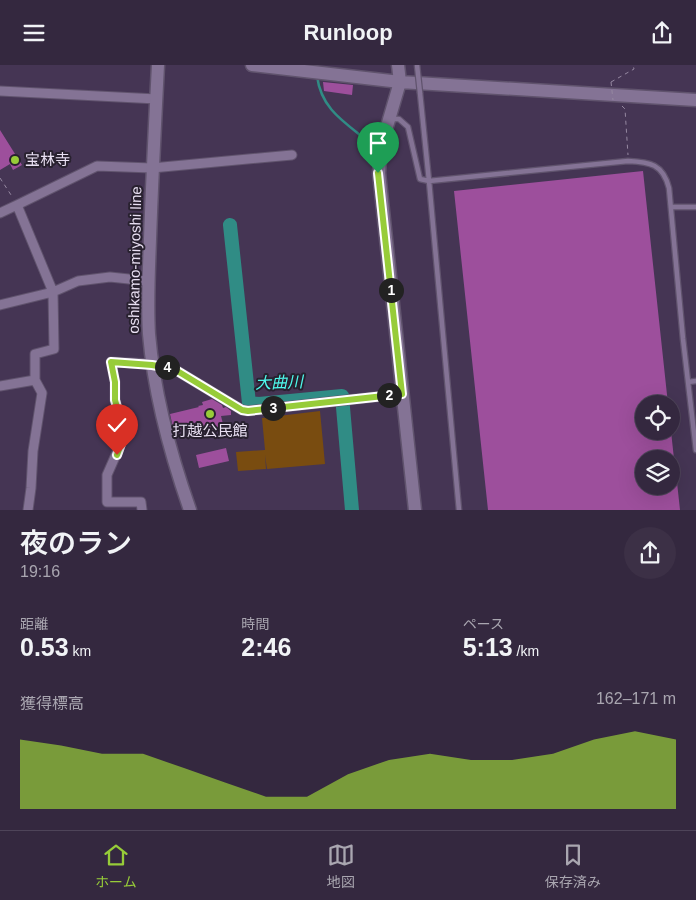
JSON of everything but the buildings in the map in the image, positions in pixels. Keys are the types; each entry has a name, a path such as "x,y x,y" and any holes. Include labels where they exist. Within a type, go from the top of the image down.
{"street":[{"name":"oshikamo-miyoshi line","path":"158,65 148,281 149,332 152,365 160,405 177,472 190,510"},
{"path":"252,65 400,82 696,100"},
{"path":"398,65 400,82 381,147 378,173 415,510"},
{"path":"0,91 156,99"},
{"path":"0,213 97,167 152,168 292,155"},
{"path":"18,205 53,292 54,349 35,354 35,380 42,393 33,451 28,510"},
{"path":"0,305 53,292 78,281 110,277 148,281"},
{"path":"142,510 141,503 107,502 107,475 122,441 123,429 115,400 115,382 111,362 152,365 174,369 242,410 248,411 402,394"},
{"path":"0,386 35,380"}],"lane":[{"path":"417,65 459,510"},
{"path":"390,119 399,119 408,127 420,179 429,181 628,161 647,162 658,168 666,178 669,188 683,339 696,449"},
{"path":"671,207 696,207"},
{"path":"688,382 696,381"}],"path":[{"path":"613,100 611,82 634,69 633,65"},
{"path":"619,104 625,109 628,161"},
{"path":"0,178 18,205"}],"shaded area":[{"path":"320,411 325,464 267,469 265,455 266,469 238,471 236,452 265,450 262,418"}],"waterway":[{"path":"317,76 319,87 333,112 364,138"},
{"name":"大曲川","path":"230,225 249,403 259,404 342,396 352,510"}],"place":[{"name":"宝林寺","path":"15,160"},
{"name":"打越公民館","path":"210,414"}],"route":[{"path":"117,455 122,441 123,429 116,408 115,382 111,362 152,365 174,369 242,410 248,411 402,394 378,173"}]}
